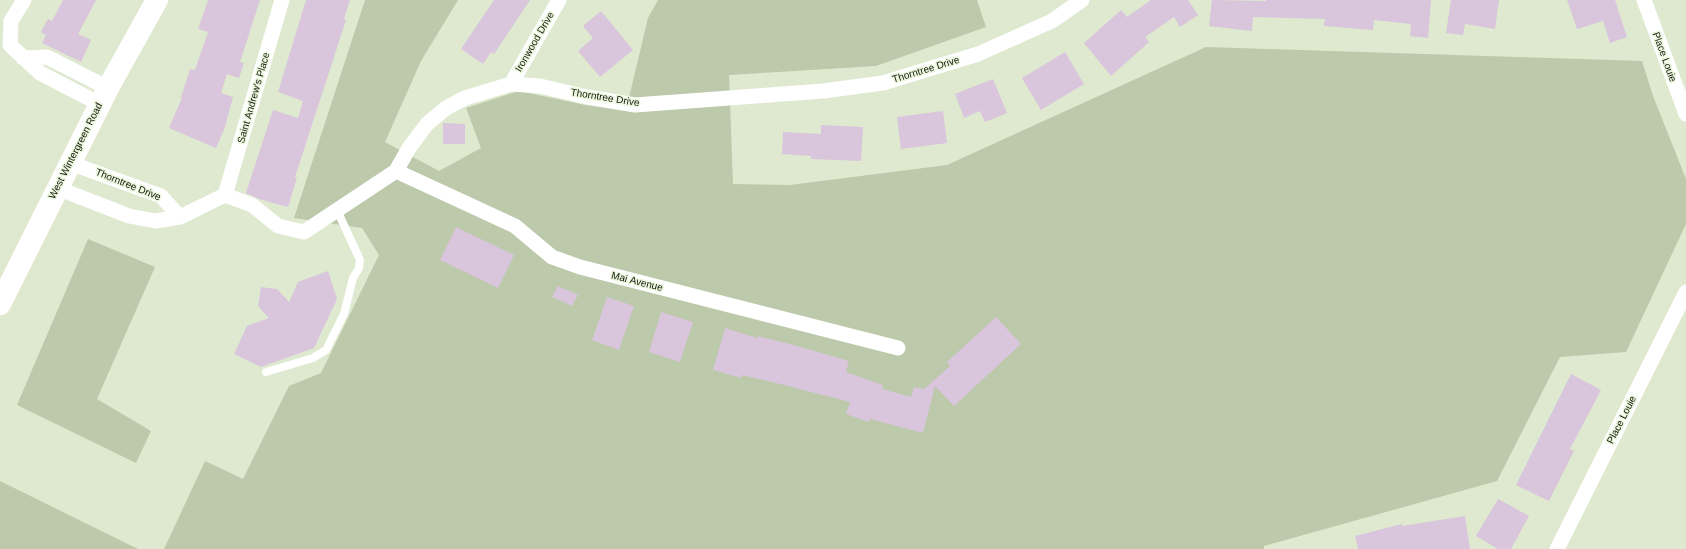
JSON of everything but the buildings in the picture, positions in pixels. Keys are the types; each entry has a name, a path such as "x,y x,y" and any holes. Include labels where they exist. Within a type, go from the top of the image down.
{"main road":[{"name":"West Wintergreen Road","path":"0,304 104,96 157,0"}],"street":[{"path":"24,0 11,21 10,45 40,73 104,96"},
{"name":"Saint Andrew's Place","path":"225,195 282,0"},
{"name":"Ironwood Drive","path":"511,84 560,0"},
{"name":"Thorntree Drive","path":"225,195 252,205 278,226 304,232 396,171 409,148 427,124 446,108 464,98 511,84 540,86 587,97 635,104 823,91 883,83 978,54 1052,21 1082,0"},
{"name":"Place Louie","path":"1644,0 1686,114"},
{"name":"Thorntree Drive","path":"70,162 161,196 180,217"},
{"name":"Mai Avenue","path":"396,171 514,226 552,257 580,267 898,348"},
{"path":"57,188 129,216 155,221 180,217 225,195"},
{"name":"Place Louie","path":"1557,549 1686,292"}],"lane":[{"path":"266,372 313,358 326,350 344,314 353,278 359,268 360,260 338,210"}],"green space":[{"path":"365,0 458,0 421,61 385,142 439,171 481,148 466,108 519,91 585,105 626,110 648,18 658,0 977,0 986,27 876,66 729,75 733,184 790,185 947,165 1206,47 1642,61 1653,96 1686,179 1686,224 1626,352 1560,357 1497,481 1264,546 1264,549 164,549 205,461 243,479 289,386 321,373 379,255 362,228 294,218"},
{"path":"88,239 155,267 97,399 151,431 136,463 17,405"},
{"path":"0,481 138,549 0,549"}]}
